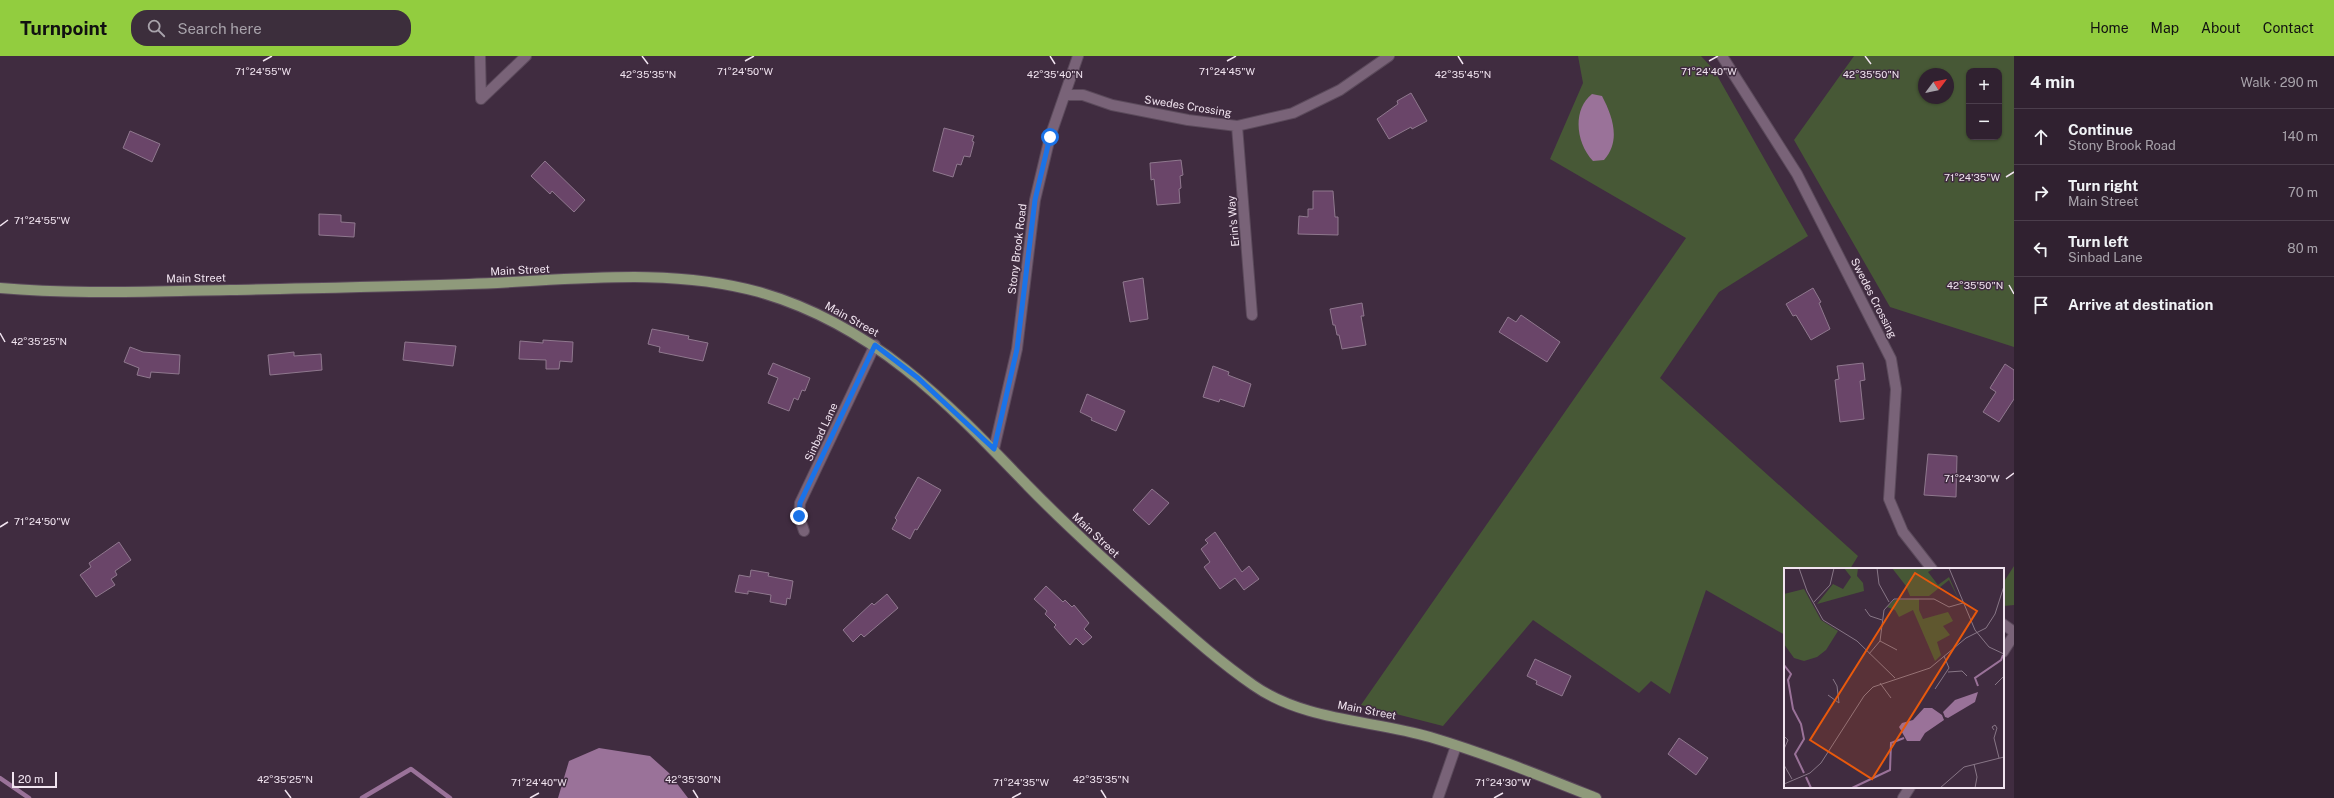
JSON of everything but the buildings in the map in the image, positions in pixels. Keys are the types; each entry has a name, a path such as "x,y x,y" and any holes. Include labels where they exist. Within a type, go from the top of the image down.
{"main road":[{"name":"Main Street","path":"0,288 47,292 195,290 464,284 676,277 717,283 758,292 804,307 851,330 875,345 918,378 994,449 1030,488 1125,578 1200,644 1253,685 1276,699 1301,708 1397,728 1486,754 1596,798"}],"street":[{"path":"480,56 481,99 526,56"},
{"name":"Stony Brook Road","path":"994,449 1017,349 1035,200 1050,137 1078,56"},
{"name":"Swedes Crossing","path":"1065,95 1083,95 1112,105 1188,120 1237,126 1293,113 1340,90 1389,56"},
{"name":"Swedes Crossing","path":"1722,56 1797,174 1891,359 1896,389 1889,499 1903,532 1931,568"},
{"name":"Erin's Way","path":"1237,126 1252,315"},
{"name":"Sinbad Lane","path":"804,531 799,516 800,503 875,345"},
{"path":"2004,625 2014,634 2004,650"},
{"path":"1438,798 1456,746"},
{"path":"1903,798 1909,788"}],"green space":[{"path":"1578,56 1701,56 1714,70 1808,236 1719,292 1660,378 1858,556 1851,568 1784,568 1784,634 1706,590 1670,694 1651,681 1639,693 1533,620 1443,726 1361,705 1686,238 1550,159 1583,83"},
{"path":"1854,56 2014,56 2014,347 1890,307 1794,140"},
{"path":"2014,566 2014,605 2004,606 2004,581"}],"shaded area":[{"path":"1592,94 1602,96 1614,129 1612,145 1604,160 1593,161 1587,154 1580,136 1579,117 1581,109"},
{"path":"599,748 650,756 669,773 688,798 558,798 569,761"}],"waterway":[{"path":"362,798 411,769 450,798"},
{"path":"0,778 29,798"}],"route":[{"path":"799,516 800,503 875,345 918,378 994,449 1004,411 1017,349 1035,200 1050,137"}]}
